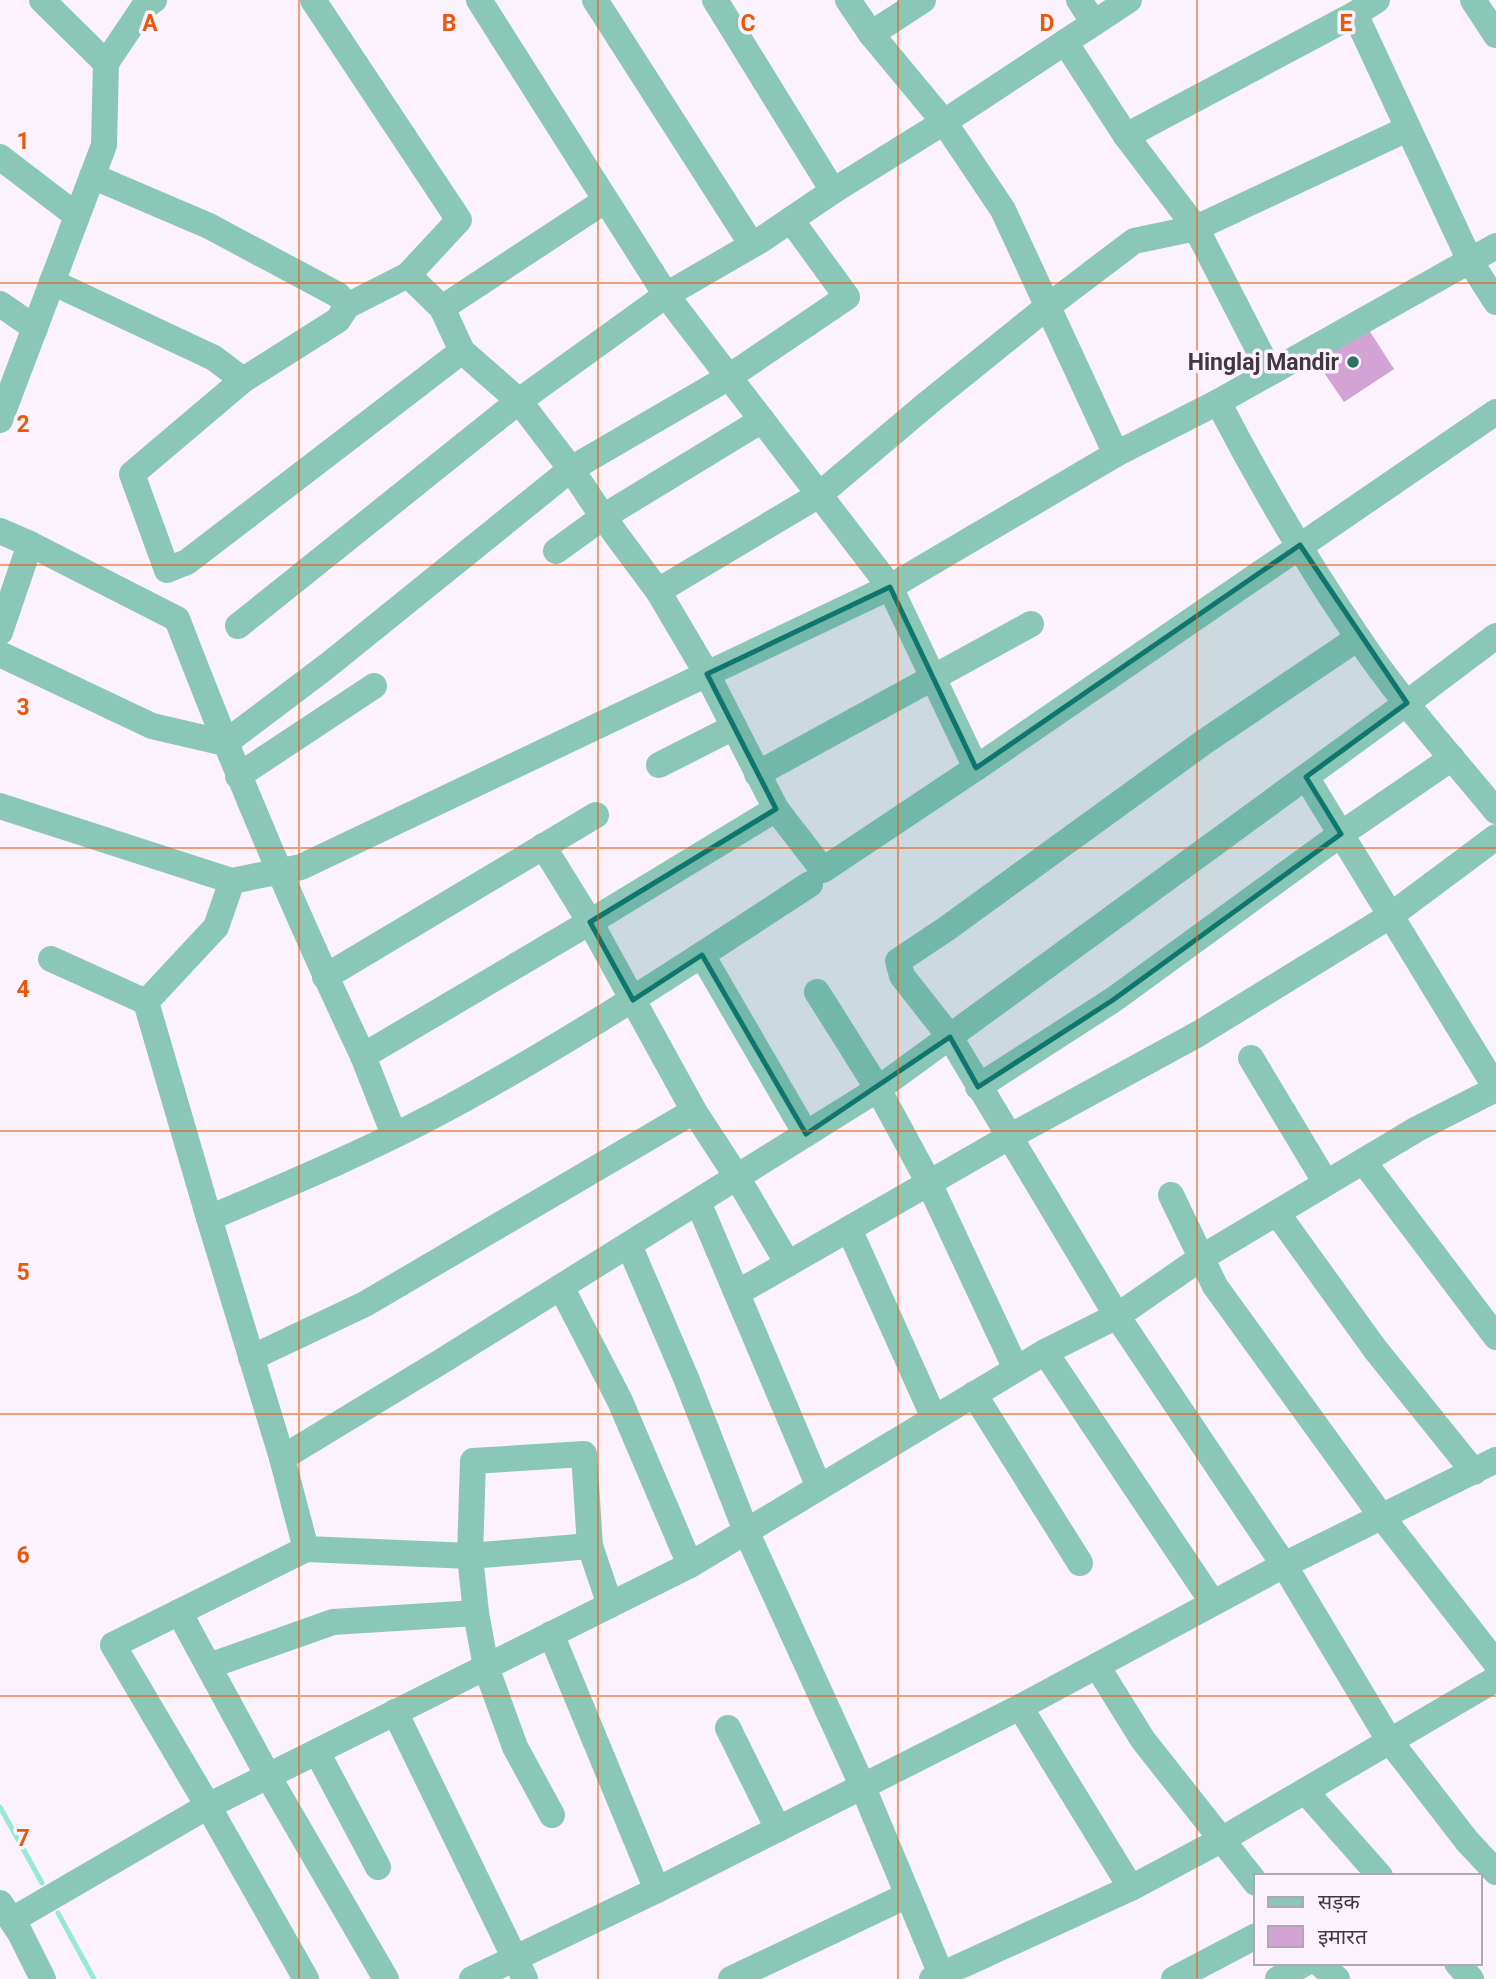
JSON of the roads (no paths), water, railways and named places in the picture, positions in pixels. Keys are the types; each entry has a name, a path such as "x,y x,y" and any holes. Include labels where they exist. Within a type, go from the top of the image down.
{"street":[{"path":"42,0 106,63"},
{"path":"0,419 104,145 106,63 143,8 154,0"},
{"path":"313,0 460,220 408,275 347,306 338,320 243,380 131,474 167,570 187,562 462,351"},
{"path":"479,0 666,295 890,587 976,768"},
{"path":"595,0 752,245"},
{"path":"715,0 833,191"},
{"path":"848,0 871,34 944,122 1003,209 1116,454"},
{"path":"871,34 923,0"},
{"path":"1079,0 1094,23"},
{"path":"238,626 519,401 666,295 752,245 1129,0"},
{"path":"1126,135 1377,0"},
{"path":"1474,0 1496,36"},
{"path":"1354,14 1470,261 1496,302"},
{"path":"1065,42 1126,135 1196,228 1270,372"},
{"path":"658,591 819,495 1046,307 1134,242 1196,228 1407,128"},
{"path":"0,157 77,216"},
{"path":"92,176 209,226 338,295 347,306"},
{"path":"442,308 600,204"},
{"path":"225,743 327,666 571,469 729,377 847,297 791,220"},
{"path":"0,806 232,881 301,867 890,587 1116,454 1218,402 1496,246"},
{"path":"408,275 442,308 462,351 519,401 658,591 707,674 776,809 822,870 976,768 1496,412"},
{"path":"52,282 214,358 243,380"},
{"path":"0,304 35,328"},
{"path":"1218,402 1251,466 1358,638 1496,811"},
{"path":"556,551 603,517 762,420"},
{"path":"0,531 177,619 238,776 325,977 363,1056 394,1135"},
{"path":"0,632 30,544"},
{"path":"757,774 1031,624"},
{"path":"282,1458 878,1089 1496,636"},
{"path":"1358,638 1204,742 898,961 902,975 950,1037 1117,1316 1284,1565 1389,1741 1467,1841 1496,1872"},
{"path":"0,654 152,726 225,743"},
{"path":"238,776 374,686"},
{"path":"659,765 734,727"},
{"path":"978,1087 1113,1000 1341,834 1452,758"},
{"path":"43,1979 20,1933 6,1912 208,1805 690,1565 1045,1352 1117,1316 1201,1258 1363,1161 1496,1088 1306,777"},
{"path":"363,1056 776,809"},
{"path":"325,977 596,815"},
{"path":"737,1293 1009,1137 1198,1034 1390,916 1496,837"},
{"path":"543,846 590,922 694,1111 788,1264"},
{"path":"146,1002 216,926 232,881"},
{"path":"209,1218 394,1135 476,1093 633,1000 810,884"},
{"path":"702,955 806,1134"},
{"path":"51,959 146,1002 282,1458 306,1549"},
{"path":"817,992 878,1089 929,1183 1016,1369"},
{"path":"1251,1058 1326,1183"},
{"path":"251,1358 365,1304 694,1111"},
{"path":"1363,1161 1496,1337"},
{"path":"1171,1195 1215,1286 1382,1517 1496,1663"},
{"path":"698,1202 819,1487"},
{"path":"472,1979 519,1969 657,1890 1020,1707 1284,1565 1485,1466 1375,1349 1277,1213"},
{"path":"849,1229 934,1419"},
{"path":"629,1245 686,1378 746,1531 862,1785 939,1978 1131,1888 1221,1840 1496,1679"},
{"path":"561,1287 620,1401 690,1565"},
{"path":"1045,1352 1213,1603"},
{"path":"974,1394 1080,1563"},
{"path":"552,1815 515,1747 486,1667 470,1556 473,1461 584,1454 590,1546 610,1605"},
{"path":"306,1979 208,1805 113,1645 306,1549 470,1556 590,1546"},
{"path":"179,1612 268,1776 386,1979"},
{"path":"209,1666 333,1622 476,1612"},
{"path":"551,1634 657,1890"},
{"path":"1097,1666 1143,1740 1254,1881"},
{"path":"1020,1707 1131,1888"},
{"path":"395,1713 519,1969"},
{"path":"728,1728 778,1829"},
{"path":"317,1752 378,1867"},
{"path":"1305,1791 1378,1874"},
{"path":"731,1979 908,1895"},
{"path":"1174,1979 1254,1937"},
{"path":"1278,1979 1302,1965"},
{"path":"1322,1965 1337,1979"},
{"path":"1459,1965 1471,1979"}],"waterway":[{"path":"0,1807 42,1883"},
{"path":"58,1913 94,1979"}],"place":[{"name":"Hinglaj Mandir","path":"1353,362"}]}
